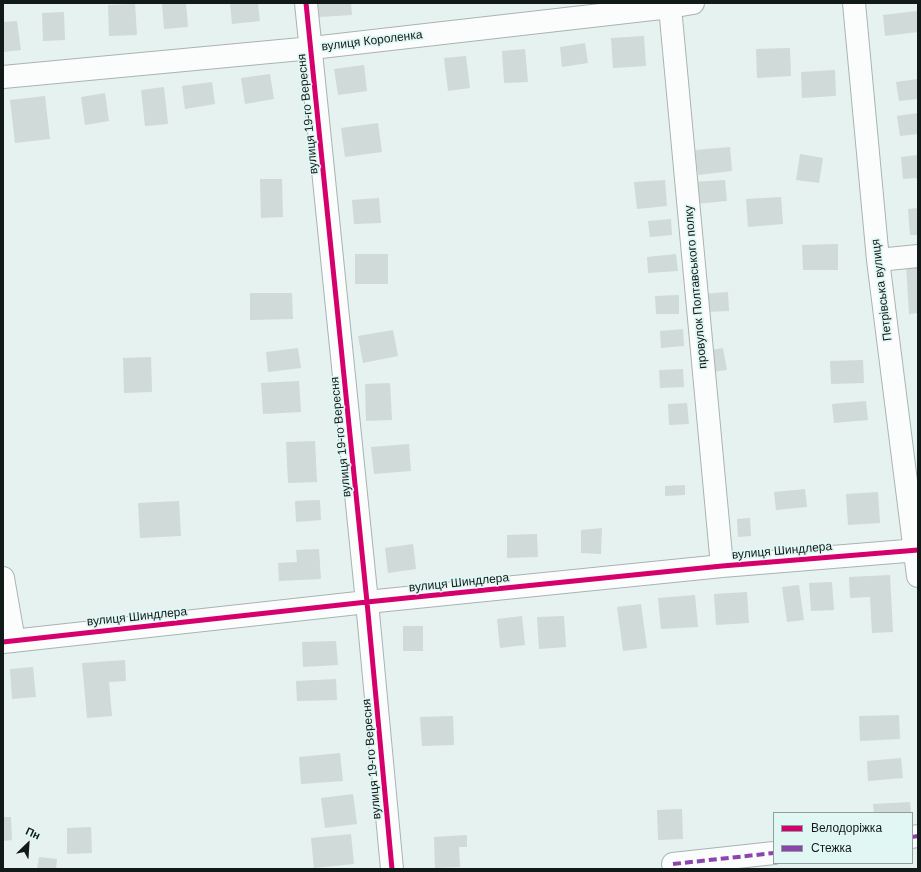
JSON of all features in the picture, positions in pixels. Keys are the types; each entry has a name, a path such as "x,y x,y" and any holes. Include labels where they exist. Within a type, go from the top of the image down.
{"street":[{"name":"вулиця 19-го Вересня","path":"306,3 312,48 392,869"},
{"name":"Петрівська вулиця","path":"854,3 878,260 917,550 918,576"},
{"name":"вулиця Короленка","path":"3,77 312,48 683,4"},
{"name":"провулок Полтавського полку","path":"683,4 722,566"},
{"path":"878,260 918,256"},
{"name":"вулиця Шиндлера","path":"9,642 367,602 722,566 917,550"},
{"path":"3,578 9,642"},
{"path":"673,864 773,853"}],"building":[{"path":"162,3 186,3 188,27 164,29"},
{"path":"230,3 258,3 260,21 232,24"},
{"path":"318,3 351,3 352,15 319,17"},
{"path":"135,4 137,35 109,36 108,5"},
{"path":"917,11 918,32 885,36 883,15"},
{"path":"64,12 65,40 43,41 42,13"},
{"path":"17,21 21,50 3,52 3,22"},
{"path":"644,36 646,66 613,68 611,38"},
{"path":"585,43 588,63 562,67 560,47"},
{"path":"790,48 791,76 757,78 756,49"},
{"path":"525,49 528,82 504,83 502,51"},
{"path":"466,56 470,88 448,91 444,58"},
{"path":"364,65 367,91 338,95 334,69"},
{"path":"835,70 836,96 802,98 801,72"},
{"path":"270,74 274,99 245,104 241,78"},
{"path":"918,79 918,99 899,101 896,82"},
{"path":"212,82 215,104 185,109 182,86"},
{"path":"164,87 168,124 145,126 141,90"},
{"path":"105,93 109,121 85,125 81,97"},
{"path":"45,96 50,139 15,143 10,100"},
{"path":"918,113 918,134 900,136 897,116"},
{"path":"378,123 382,152 345,157 341,128"},
{"path":"730,147 732,171 698,175 695,150"},
{"path":"800,154 823,158 819,183 796,180"},
{"path":"918,155 918,178 903,179 901,157"},
{"path":"260,179 282,179 283,217 261,218"},
{"path":"665,180 667,206 637,209 634,182"},
{"path":"725,180 727,201 695,204 693,182"},
{"path":"781,197 783,224 748,227 746,199"},
{"path":"379,198 381,223 354,224 352,200"},
{"path":"918,208 918,235 910,235 908,209"},
{"path":"671,219 672,235 650,237 648,221"},
{"path":"838,244 838,270 803,270 802,245"},
{"path":"355,254 388,254 388,284 355,284"},
{"path":"676,254 678,271 648,273 647,257"},
{"path":"906,264 918,264 918,313 909,314"},
{"path":"728,292 729,311 703,312 702,294"},
{"path":"250,293 292,293 293,319 250,320"},
{"path":"679,295 679,314 656,314 655,296"},
{"path":"683,329 684,346 661,348 660,331"},
{"path":"393,330 398,356 363,363 358,336"},
{"path":"298,348 301,368 268,372 266,352"},
{"path":"723,348 727,370 711,372 707,351"},
{"path":"151,357 152,392 124,393 123,358"},
{"path":"863,360 864,383 831,384 830,361"},
{"path":"683,369 684,387 660,388 659,370"},
{"path":"299,381 301,412 263,414 261,383"},
{"path":"390,383 392,420 366,421 365,384"},
{"path":"866,401 868,420 834,423 832,404"},
{"path":"687,403 689,424 669,425 668,404"},
{"path":"315,441 317,482 288,483 286,442"},
{"path":"409,444 411,471 374,474 371,447"},
{"path":"685,485 685,495 665,496 665,486"},
{"path":"805,489 807,507 776,510 774,492"},
{"path":"878,492 880,523 848,525 846,494"},
{"path":"320,500 321,520 296,522 295,501"},
{"path":"179,501 181,536 140,538 138,503"},
{"path":"750,518 751,536 738,537 737,519"},
{"path":"602,528 601,554 581,553 581,530"},
{"path":"537,534 538,557 507,558 507,535"},
{"path":"413,544 416,569 388,573 385,548"},
{"path":"319,549 321,579 279,581 278,563 297,562 296,550"},
{"path":"890,575 893,632 872,633 870,597 850,598 849,577"},
{"path":"832,582 834,610 811,611 809,583"},
{"path":"799,585 804,620 787,622 782,587"},
{"path":"747,592 749,623 716,625 714,594"},
{"path":"695,595 698,627 661,629 658,598"},
{"path":"641,604 647,648 623,651 617,607"},
{"path":"522,616 525,645 500,648 497,619"},
{"path":"564,616 566,647 539,649 537,617"},
{"path":"403,626 423,626 423,651 403,651"},
{"path":"336,641 338,665 303,667 302,642"},
{"path":"125,660 126,681 109,682 112,716 87,718 82,663"},
{"path":"33,667 36,697 12,699 10,669"},
{"path":"336,679 337,700 297,701 296,681"},
{"path":"899,715 900,739 860,741 859,716"},
{"path":"453,716 454,745 422,746 420,717"},
{"path":"340,753 343,781 301,784 299,757"},
{"path":"901,758 903,778 868,781 867,761"},
{"path":"353,794 357,824 325,828 321,798"},
{"path":"910,802 911,812 874,812 873,804"},
{"path":"682,809 683,839 658,840 657,810"},
{"path":"3,817 11,817 12,840 3,841"},
{"path":"91,827 92,853 67,854 67,828"},
{"path":"351,834 354,864 314,868 311,838"},
{"path":"467,835 467,847 459,847 460,867 435,868 434,837"},
{"path":"39,857 57,859 56,869 37,869"}],"marked path":[{"path":"913,837 918,836"},
{"path":"673,864 773,853"}],"cycle path":[{"path":"306,3 367,602 392,869"},
{"path":"3,642 367,602 722,566 918,550"}]}
